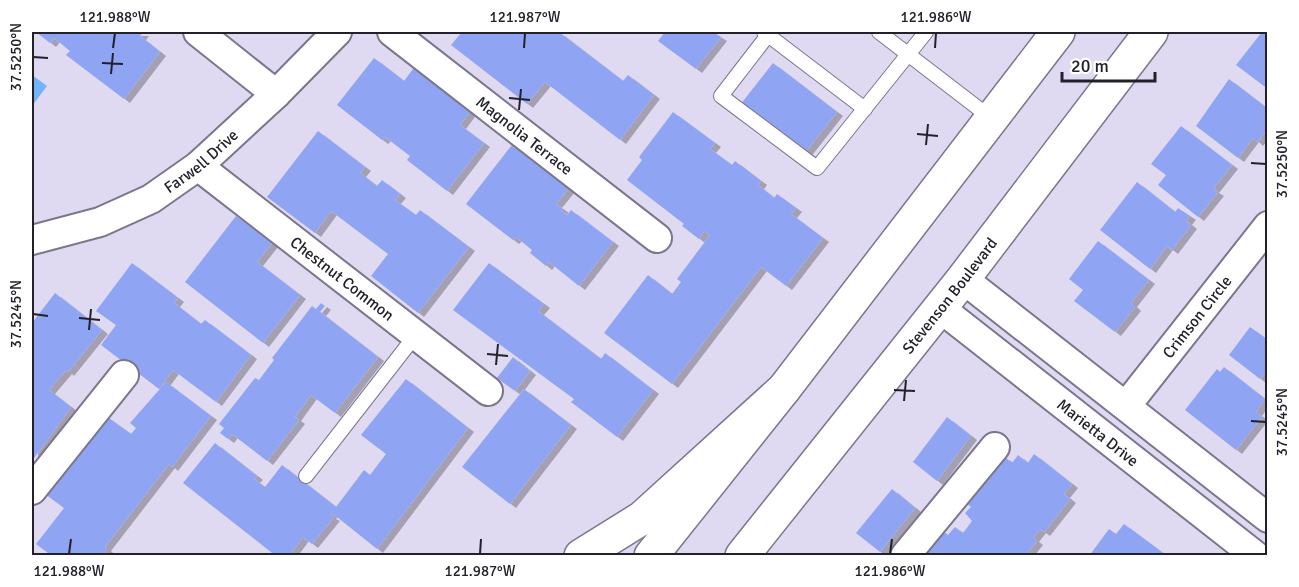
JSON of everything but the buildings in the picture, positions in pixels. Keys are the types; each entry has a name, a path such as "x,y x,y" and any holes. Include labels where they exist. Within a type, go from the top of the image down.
{"main road":[{"path":"651,555 784,389 1058,32"},
{"name":"Stevenson Boulevard","path":"742,555 963,279 1151,32"},
{"path":"581,555 642,518 784,389"}],"street":[{"path":"198,32 276,94"},
{"name":"Farwell Drive","path":"32,240 100,222 151,199 198,166 276,94 337,32"},
{"name":"Magnolia Terrace","path":"392,32 657,238"},
{"name":"Chestnut Common","path":"198,166 488,391"},
{"name":"Crimson Circle","path":"1126,406 1268,226"},
{"path":"963,279 1268,518"},
{"name":"Marietta Drive","path":"939,308 1256,555"},
{"path":"32,490 124,375"},
{"path":"905,555 995,447"}],"lane":[{"path":"879,32 991,118"},
{"path":"865,109 766,33 721,96 817,168 865,109 926,32"},
{"path":"306,476 415,336"}],"water":[{"path":"32,75 47,86 32,106"}]}
